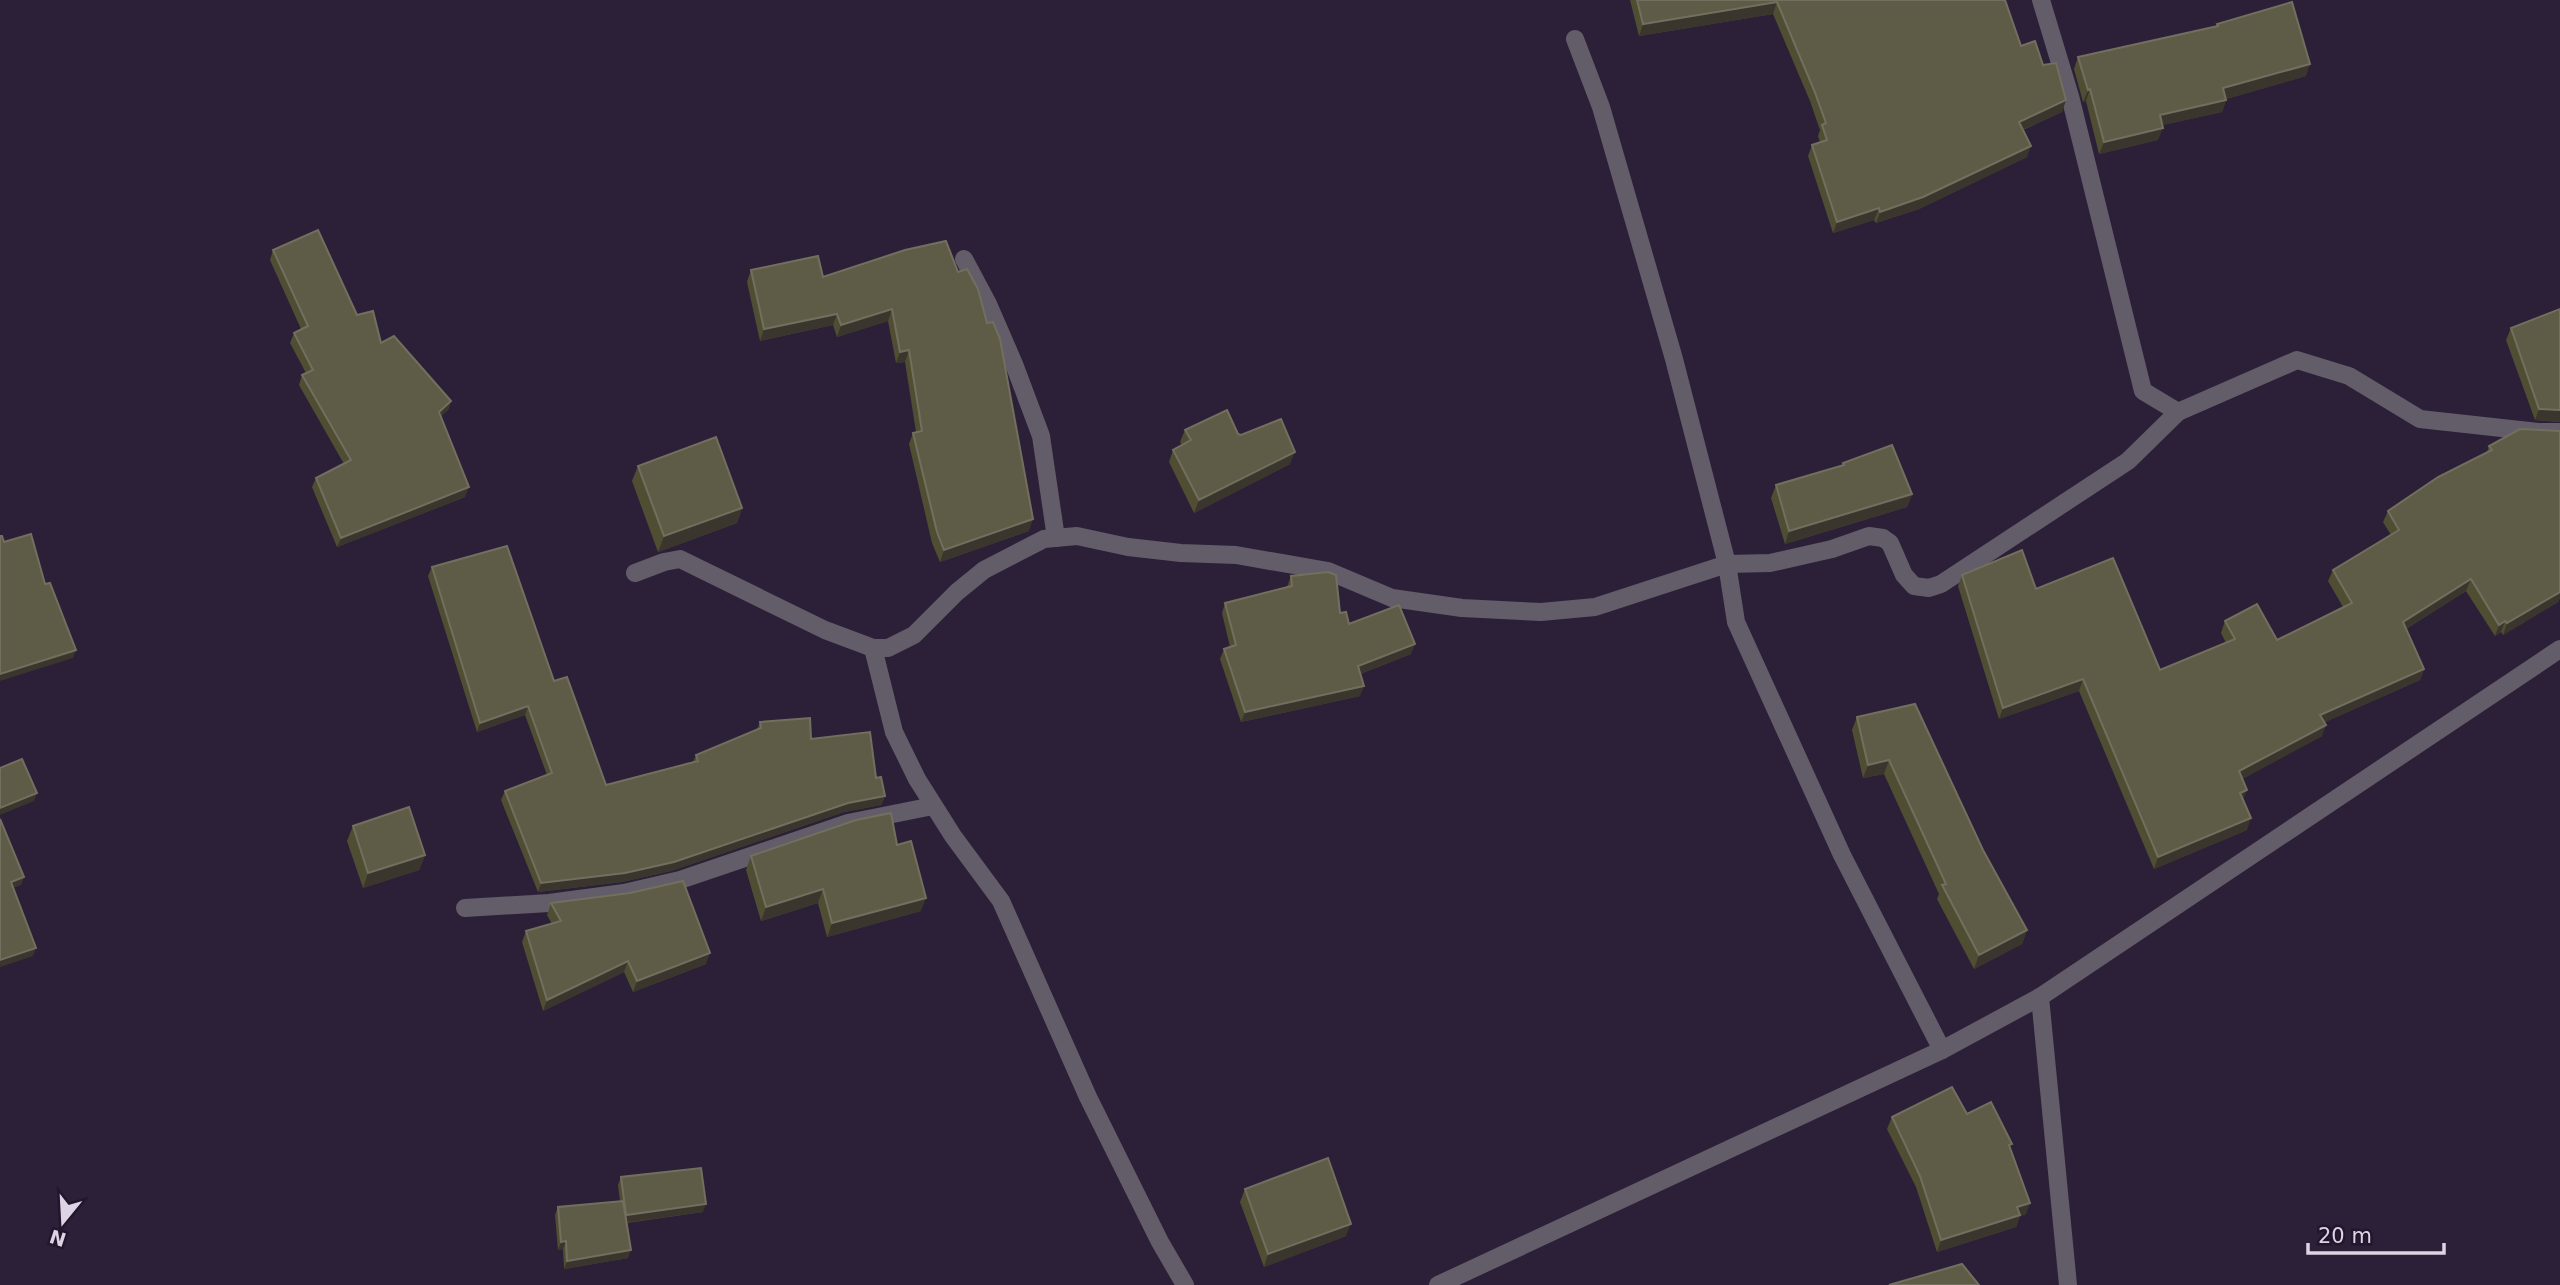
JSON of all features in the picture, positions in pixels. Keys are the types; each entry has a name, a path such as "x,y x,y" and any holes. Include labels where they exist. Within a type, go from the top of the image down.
{"street":[{"path":"2041,0 2070,96 2143,391 2178,412"},
{"path":"1575,39 1601,107 1674,359 1727,564 1736,622 1842,855 1942,1051"},
{"path":"964,258 993,316 1041,436 1056,538"},
{"path":"635,573 680,559 825,631 873,648 888,648 914,635 957,592 984,570 1044,539 1077,536 1128,547 1236,555 1328,571 1392,598 1462,608 1541,612 1595,607 1727,564 1770,562 1832,549 1869,536 1883,538 1890,543 1904,575 1914,586 1929,588 1941,584 2127,461 2178,412 2297,360 2349,376 2420,419 2560,432"},
{"path":"873,648 894,732 916,779 1001,901 1088,1097 1160,1242 1185,1285"},
{"path":"1438,1285 1942,1051 2040,998 2560,649"},
{"path":"466,908 549,903 636,890 680,880 848,822 933,806"},
{"path":"2040,998 2068,1285"}],"building":[{"path":"1637,0 2005,0 2021,46 2035,41 2043,65 2056,63 2066,100 2019,122 2031,146 1923,197 1880,212 1879,208 1837,222 1812,145 1827,140 1822,125 1826,123 1777,2 1643,24"},
{"path":"2292,2 2310,64 2223,88 2226,100 2160,115 2163,128 2104,142 2090,89 2088,90 2078,57 2218,26 2217,24"},
{"path":"318,230 357,315 373,311 381,343 394,336 451,401 439,412 469,487 341,538 316,478 351,460 302,375 313,370 294,333 308,326 273,250"},
{"path":"946,241 958,272 967,269 978,289 987,323 993,322 1000,339 1033,519 944,550 937,532 913,433 922,431 909,350 900,352 892,309 841,325 837,314 764,329 751,270 818,256 823,277 905,250"},
{"path":"2560,309 2560,410 2539,409 2511,328"},
{"path":"1227,410 1238,434 1241,435 1281,419 1295,452 1199,500 1173,450 1191,440 1185,430"},
{"path":"2520,429 2560,431 2560,592 2499,625 2471,579 2403,622 2424,669 2320,715 2326,725 2239,771 2247,790 2240,793 2251,818 2158,857 2083,679 2003,708 1962,575 2022,550 2036,589 2113,558 2160,670 2235,639 2225,621 2257,604 2277,640 2352,603 2333,570 2399,530 2388,511 2438,477 2492,450 2489,446"},
{"path":"716,437 742,508 664,536 638,466"},
{"path":"1892,445 1912,494 1789,531 1776,485 1844,465 1843,463"},
{"path":"31,534 45,584 50,583 76,650 0,674 0,536 4,542"},
{"path":"507,546 554,681 567,677 606,785 698,761 696,755 761,728 760,722 810,718 811,739 870,732 876,778 881,777 885,796 848,803 674,862 625,873 541,883 505,791 552,773 528,706 480,723 432,567"},
{"path":"1328,572 1336,575 1340,613 1346,612 1349,624 1399,605 1415,644 1358,666 1364,686 1245,712 1224,649 1236,645 1225,603 1292,586 1291,576"},
{"path":"1915,704 1983,850 2027,930 1979,955 1942,885 1946,884 1889,760 1868,765 1857,717"},
{"path":"22,759 37,793 0,808 0,768"},
{"path":"409,807 425,855 368,873 353,826"},
{"path":"891,813 897,845 911,841 926,898 832,923 823,889 766,907 751,856 856,820"},
{"path":"0,819 24,877 11,882 36,948 0,960"},
{"path":"683,881 710,953 637,981 628,961 547,1000 526,931 561,921 551,903 630,893"},
{"path":"1952,1087 1967,1114 1991,1102 2012,1144 2009,1145 2030,1203 2017,1207 2020,1215 1941,1240 1920,1176 1892,1117"},
{"path":"1328,1158 1351,1224 1268,1254 1245,1189"},
{"path":"701,1168 706,1204 626,1215 621,1177"},
{"path":"623,1201 631,1250 567,1261 566,1241 561,1242 558,1207"},
{"path":"1962,1264 1979,1285 1889,1285"}]}
